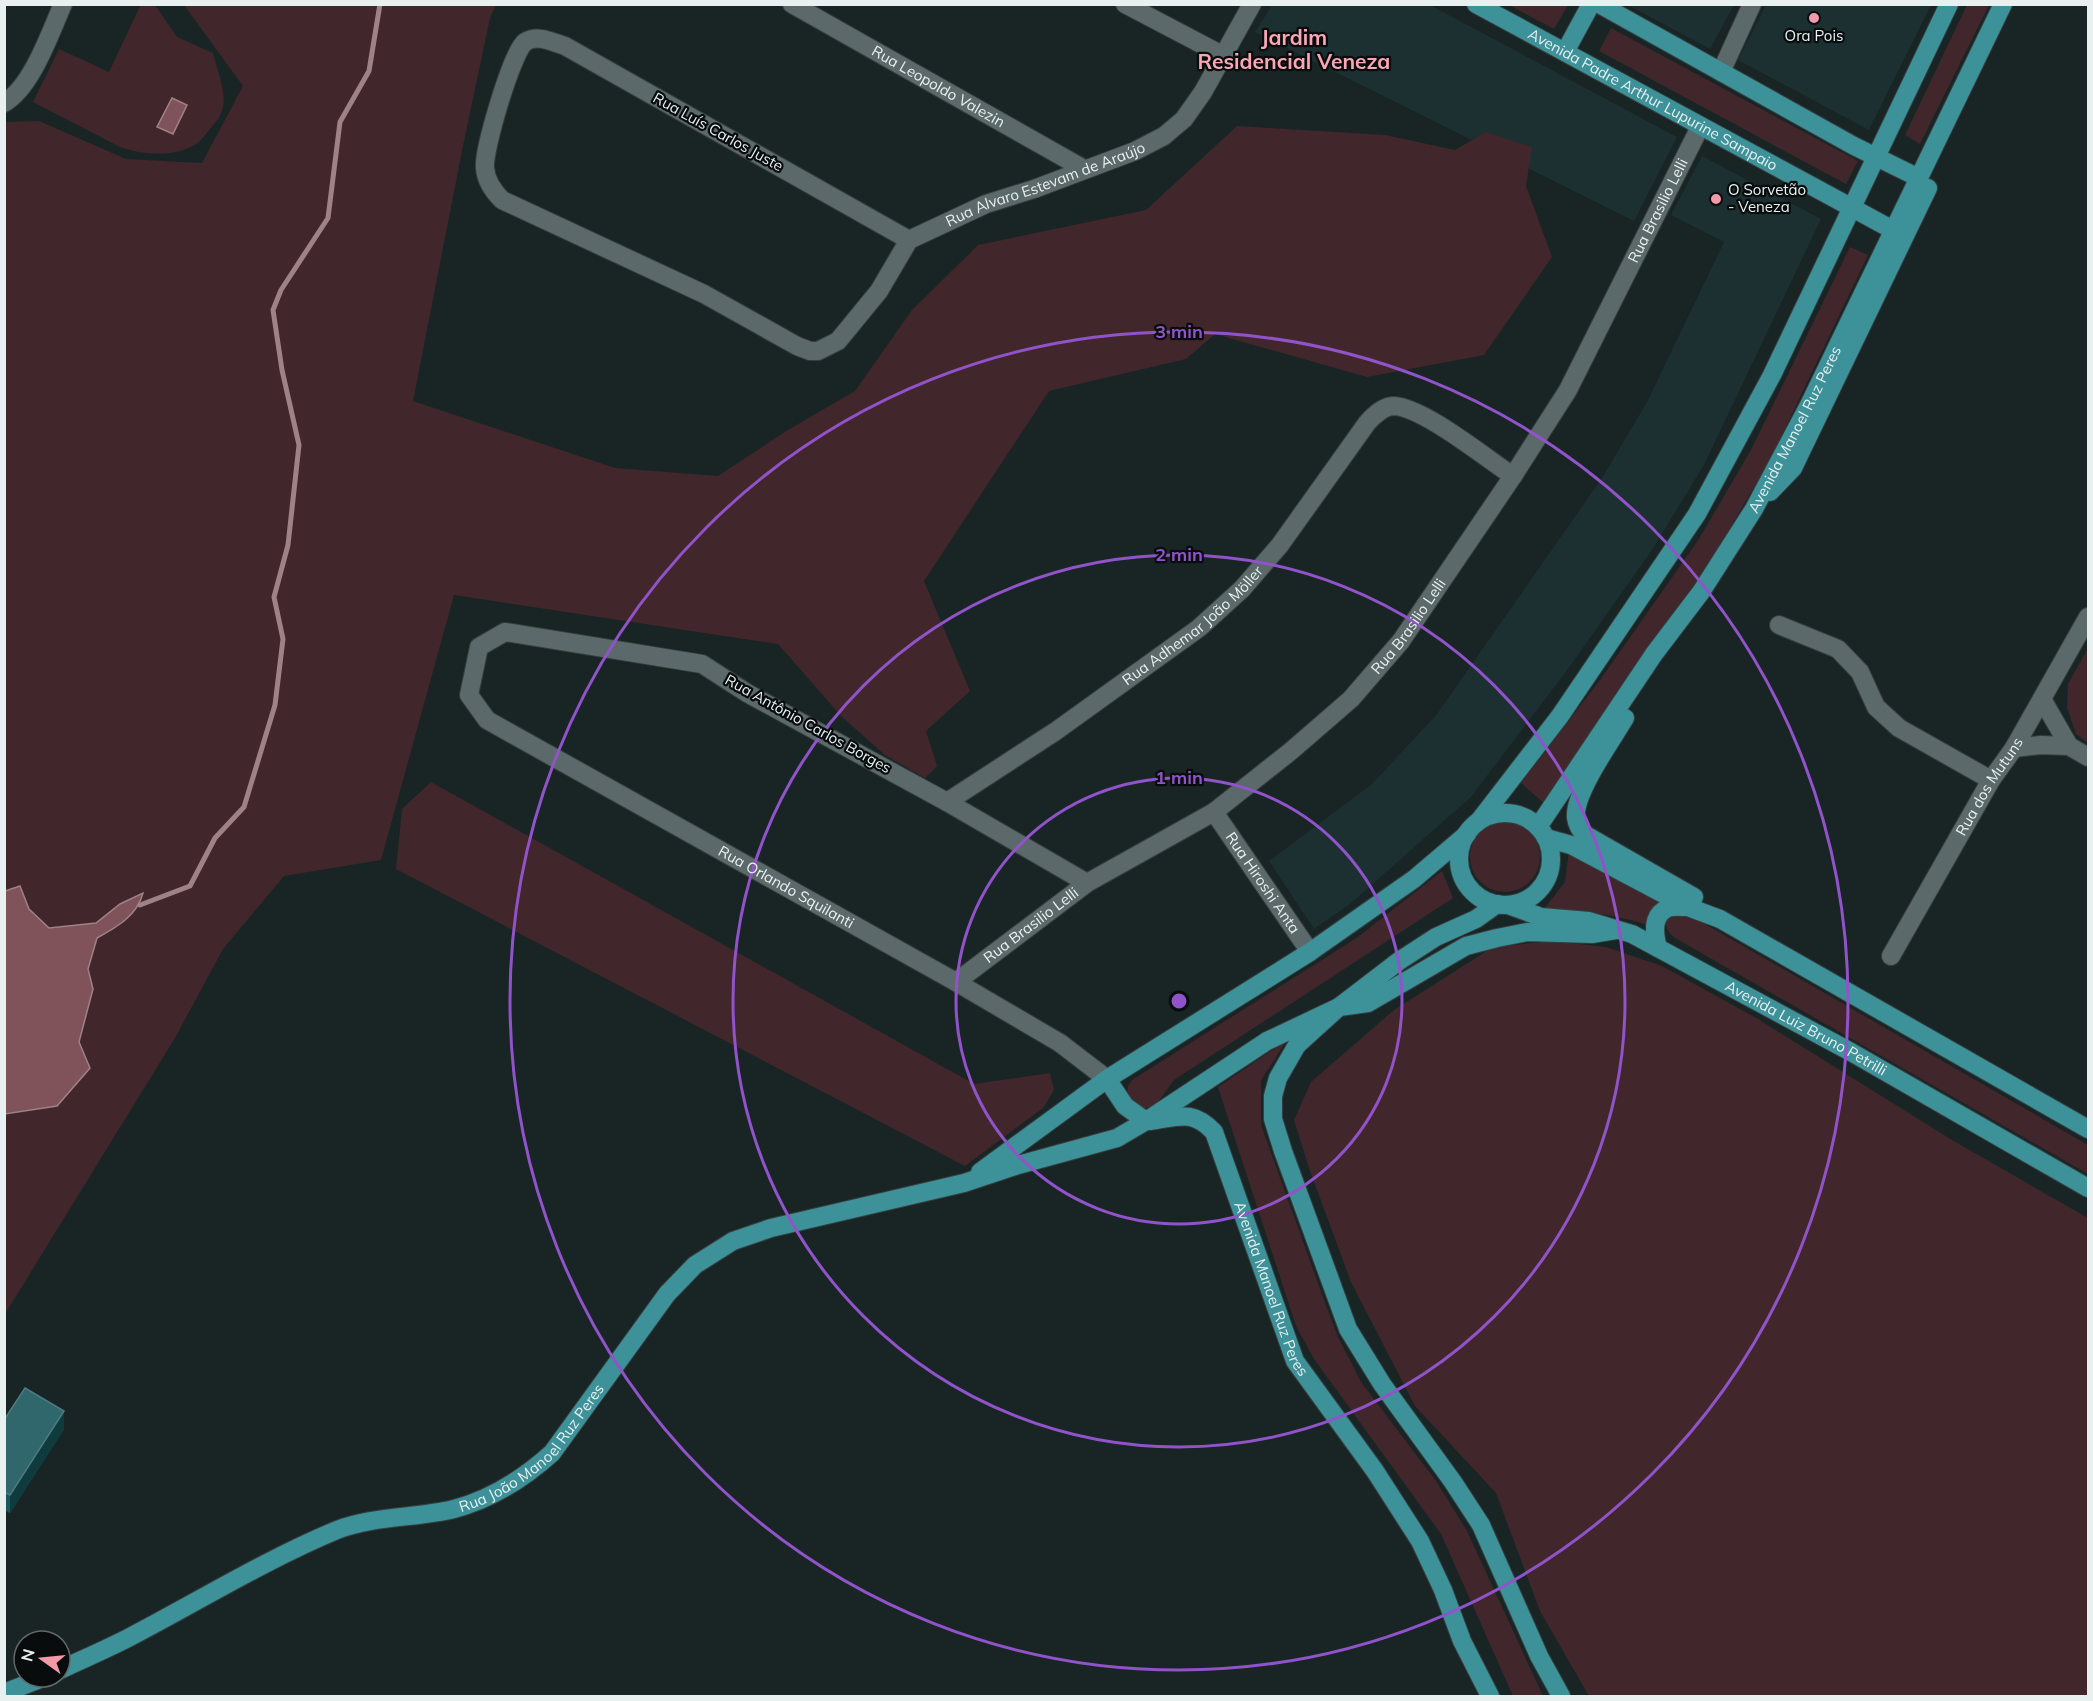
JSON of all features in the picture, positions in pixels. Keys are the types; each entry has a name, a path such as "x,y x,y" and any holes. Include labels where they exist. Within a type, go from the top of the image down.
{"main road":[{"name":"Avenida Padre Arthur Lupurine Sampaio","path":"1476,4 1893,230"},
{"path":"1565,52 1591,4"},
{"path":"1599,4 1876,158 1919,178"},
{"path":"1616,930 1592,934 1527,932 1466,946 1368,1003 1339,1007 1268,1041 1146,1121 1125,1106 1107,1079 1310,952 1414,879 1473,827 1560,717 1697,514 1772,375 1949,4"},
{"name":"Avenida Manoel Ruz Peres","path":"1542,833 1654,654 1701,592 1754,509 1809,405 2003,4"},
{"path":"1754,509 1793,468 1970,99 1970,73"},
{"path":"1654,654 1646,684 1580,794 1575,816 1578,827 1584,834 1698,899 1720,919"},
{"path":"1502,905 1476,895 1463,877 1459,855 1473,827 1500,813 1512,813 1531,821 1542,833 1551,860 1545,882 1529,898 1502,905 1436,937 1399,961 1339,1007 1297,1045 1278,1078 1273,1096 1273,1119 1348,1329 1382,1384 1453,1482 1480,1525 1539,1656 1561,1696"},
{"path":"1542,833 1571,845 1688,907 1720,919 2088,1129"},
{"name":"Avenida Luiz Bruno Petrilli","path":"1502,905 1541,917 1589,921 1632,934 1851,1052 2088,1188"},
{"path":"1658,948 1654,934 1658,916 1668,908 1688,907"},
{"name":"Rua João Manoel Ruz Peres","path":"964,1183 1107,1079"},
{"name":"Avenida Manoel Ruz Peres","path":"1146,1121 1188,1116 1203,1120 1214,1132 1295,1360 1376,1471 1420,1541 1443,1590 1462,1641 1490,1696"},
{"name":"Rua João Manoel Ruz Peres","path":"72,1664 129,1637 283,1553 341,1528 453,1509 495,1495 530,1473 552,1453 667,1294 694,1265 733,1241 771,1228 964,1183 1018,1165 1117,1138 1146,1121"}],"street":[{"path":"5,103 17,94 26,82 63,4"},
{"name":"Rua Leopoldo Valezin","path":"792,4 1084,170"},
{"path":"1125,4 1224,56"},
{"name":"Rua Alvaro Estevam de Araújo","path":"909,240 986,204 1135,152 1164,136 1184,120 1224,56 1251,4"},
{"path":"1720,72 1752,4"},
{"name":"Rua Luís Carlos Juste","path":"532,39 540,39 565,46 909,240 874,299 838,341 825,348 810,351 785,340 704,294 502,200 489,183 485,161 506,78 524,43 532,39"},
{"name":"Rua Brasilio Lelli","path":"956,982 1087,883 1214,812 1291,751 1351,699 1401,641 1513,476 1568,390 1700,127"},
{"name":"Rua Adhemar João Möller","path":"947,802 1056,731 1199,628 1242,589 1280,545 1367,423 1378,412 1393,406 1427,417 1513,476"},
{"name":"Rua dos Mutuns","path":"1891,956 1991,780 2014,748 2088,617"},
{"path":"1779,625 1838,650 1860,672 1876,707 1899,728 1991,780"},
{"name":"Rua Antônio Carlos Borges","path":"469,695 478,647 505,632 702,664 747,693 947,802 1087,883"},
{"name":"Rua Orlando Squilanti","path":"469,695 488,720 956,982 1060,1043 1107,1079"},
{"path":"2042,699 2069,746"},
{"path":"2014,748 2041,745 2069,746 2088,757"},
{"name":"Rua Hiroshi Anta","path":"1214,812 1310,952"}],"shaded area":[{"path":"141,4 155,5 177,37 213,53 221,80 224,100 219,117 198,143 178,152 158,154 120,147 33,102 59,49 109,72"},
{"path":"1766,4 1931,5 1869,130 1738,60"},
{"path":"184,5 496,5 490,18 463,146 413,401 615,468 718,476 788,430 855,391 912,310 978,245 1146,210 1237,126 1385,135 1455,150 1486,132 1532,147 1526,186 1552,257 1484,355 1367,377 1215,334 1186,359 1049,391 924,581 970,691 926,731 937,766 925,778 885,755 842,717 778,644 454,595 381,860 284,876 223,949 175,1038 5,1314 5,1114 57,1106 89,1007 93,989 88,969 97,938 122,924 140,905 120,904 96,923 49,928 29,909 20,886 5,891 5,122 39,121 126,159 202,163 243,86"},
{"path":"1272,5 1430,5 1677,137 1634,221 1255,32"},
{"path":"1509,5 1568,5 1554,29"},
{"path":"1628,5 1734,5 1710,49"},
{"path":"1967,5 1989,5 1920,144 1905,135"},
{"path":"1611,28 1858,161 1846,184 1599,51"},
{"path":"172,98 187,105 173,134 157,127"},
{"path":"1702,156 1821,219 1704,465 1652,550 1568,669 1471,797 1350,904 1314,929 1269,861 1372,784 1437,714 1602,478 1647,402 1724,242 1671,215"},
{"path":"1850,247 1868,255 1770,460 1717,550 1545,804 1521,783 1600,680 1699,539 1752,448"},
{"path":"2088,648 2088,743 2076,734 2067,708 2068,684"},
{"path":"431,782 974,1084 1050,1073 1054,1090 1043,1108 965,1166 396,869 402,809"},
{"path":"1505,822 1518,825 1530,832 1537,844 1540,857 1537,870 1530,882 1518,889 1505,892 1492,889 1480,882 1473,870 1470,857 1473,844 1480,832 1492,825"},
{"path":"1569,850 1667,901 1651,926 1598,913 1544,909 1565,882"},
{"path":"1442,871 1453,898 1174,1080 1155,1106 1144,1108 1127,1099 1128,1086 1132,1080 1358,937"},
{"path":"20,886 29,909 49,928 96,923 120,904 143,893 131,914 119,925 97,938 88,969 93,989 79,1042 90,1068 57,1106 5,1114 5,891"},
{"path":"1686,913 2088,1145 2088,1174 1675,938 1667,928 1667,915"},
{"path":"1552,941 1606,947 1662,966 1758,1019 1952,1140 2088,1218 2088,1696 1589,1696 1540,1611 1496,1493 1415,1406 1351,1282 1310,1171 1294,1120 1311,1082 1394,1010 1493,947"},
{"path":"1287,1040 1261,1080 1261,1125 1338,1337 1361,1382 1436,1481 1467,1531 1543,1696 1513,1696 1441,1534 1314,1359 1296,1326 1218,1087"}],"building":[{"path":"25,1388 64,1411 10,1495 4,1492 4,1420"}],"waterway":[{"path":"140,905 190,886 215,838 244,807 275,705 283,639 274,597 288,545 299,445 282,370 273,310 281,290 328,218 340,122 369,71 380,4"}],"place":[{"name":"Ora Pois","path":"1814,18"},
{"name":"O Sorvetão - Veneza","path":"1716,199"}],"district":[{"name":"Jardim Residencial Veneza","path":"1294,50"}]}
